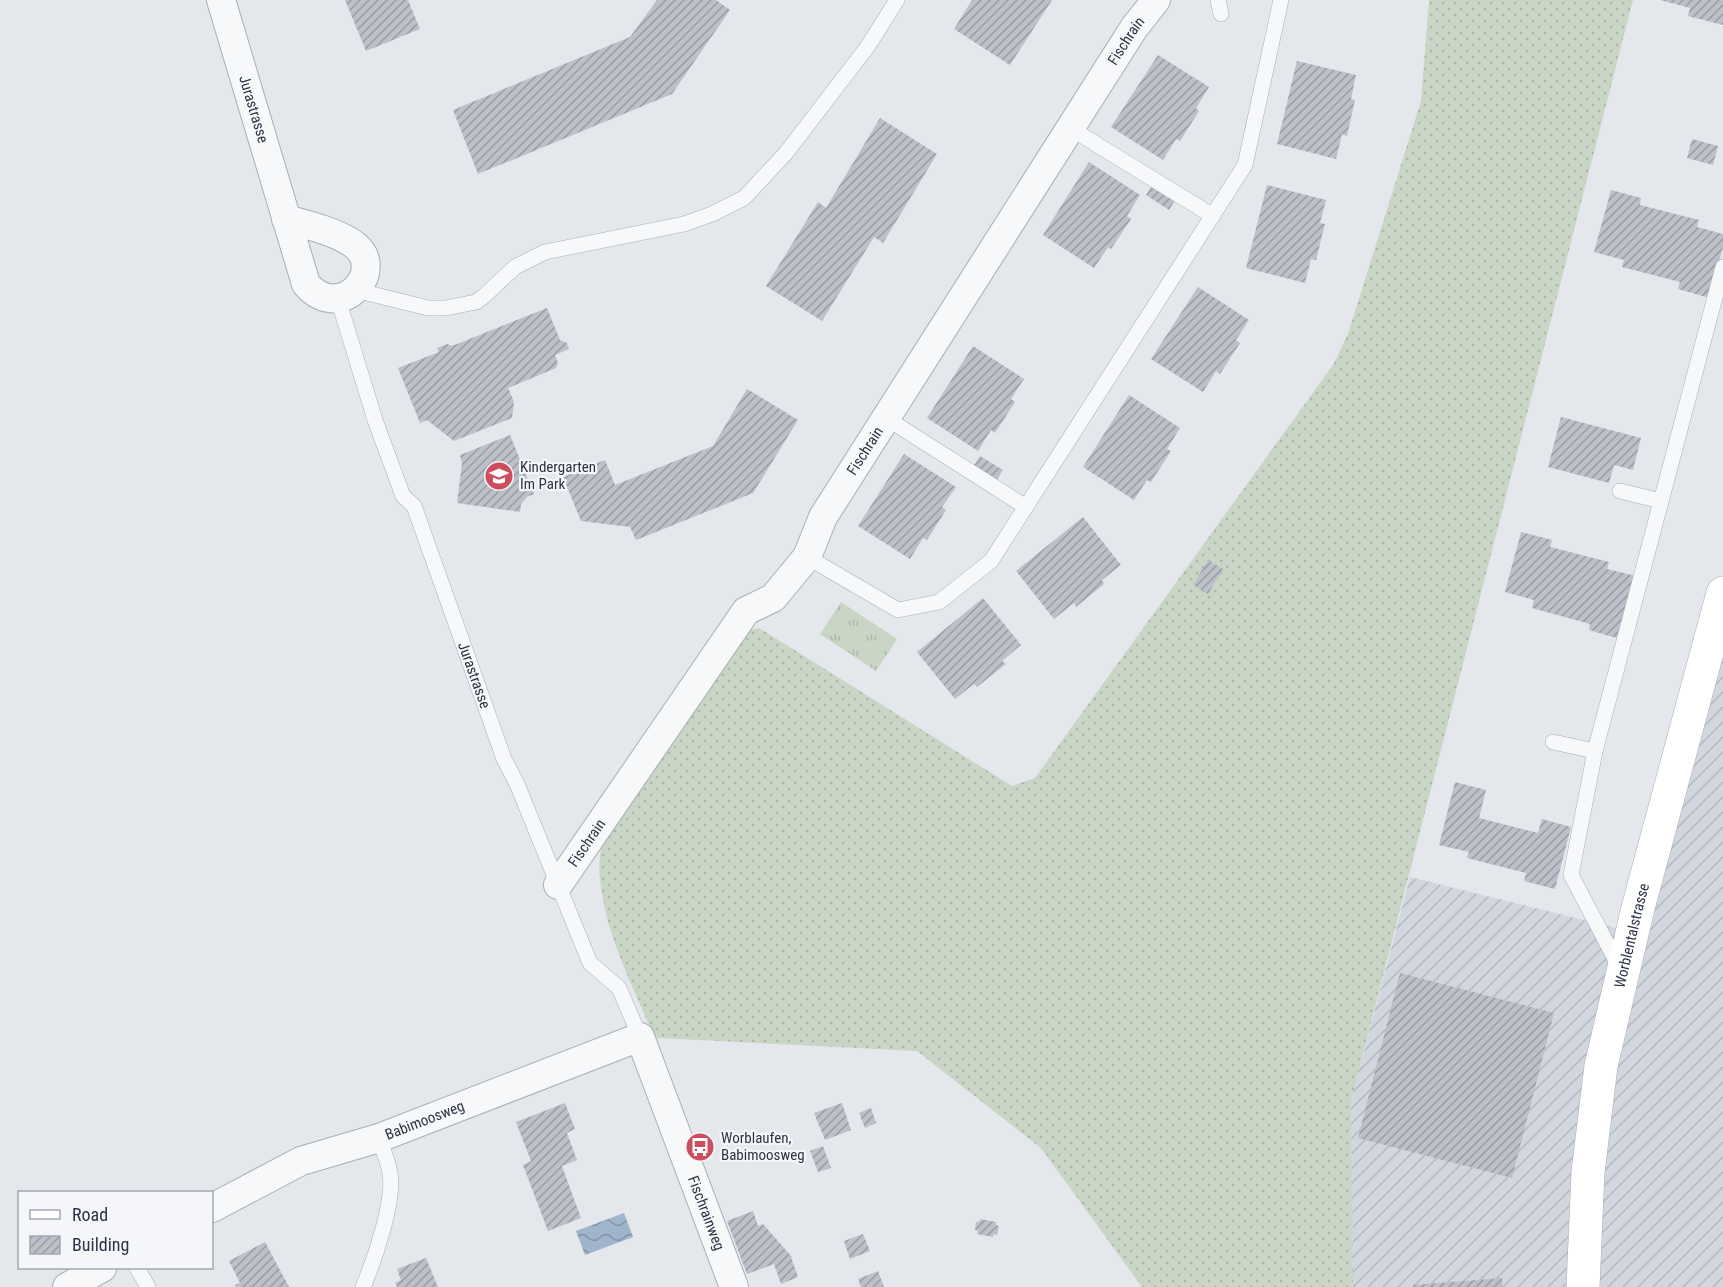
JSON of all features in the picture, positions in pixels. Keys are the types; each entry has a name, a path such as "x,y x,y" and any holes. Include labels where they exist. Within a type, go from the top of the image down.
{"main road":[{"name":"Worblentalstrasse","path":"1583,1287 1585,1218 1601,1066 1622,972 1723,593"}],"street":[{"name":"Jurastrasse","path":"221,0 306,284 313,292 325,299 346,295"},
{"name":"Fischrain","path":"558,885 746,611 773,598 807,557 823,517 1134,28 1156,0"},
{"path":"286,219 314,227 352,244 363,254 367,267 363,279 346,295"},
{"name":"Babimoosweg","path":"213,1207 301,1161 379,1137 640,1037"},
{"name":"Fischrainweg","path":"640,1037 734,1287"},
{"path":"67,1287 100,1269"}],"lane":[{"path":"346,295 428,308 446,308 476,302 515,267 545,252 684,224 712,214 744,198 786,153 868,46 897,0"},
{"path":"807,557 898,610 939,602 991,561 1245,165 1281,0"},
{"path":"1070,128 1213,216"},
{"path":"1622,972 1571,875 1595,752 1723,267"},
{"name":"Jurastrasse","path":"346,295 375,420 403,496 414,506 504,759 517,784 590,963 619,988 640,1037"},
{"path":"886,418 1026,507"},
{"path":"1620,490 1661,501"},
{"path":"1553,742 1595,752"},
{"path":"363,1287 376,1255 388,1205 391,1175 379,1137"},
{"path":"138,1269 147,1287"}],"shaded area":[{"path":"1723,651 1723,1287 1353,1287 1351,1101 1410,877 1648,936"}],"green space":[{"path":"1429,0 1633,0 1351,1101 1353,1287 1142,1287 1041,1148 917,1051 640,1037 649,1025 612,936 607,917 599,874 602,837 743,632 759,628 1012,786 1035,778 1333,365 1348,334 1421,101"},
{"path":"841,602 897,639 876,671 820,634"}],"water":[{"path":"624,1213 633,1237 585,1255 576,1231"}],"building":[{"path":"345,0 408,0 420,29 366,51"},
{"path":"657,0 716,0 730,10 672,94 478,174 453,110 630,37"},
{"path":"972,0 1052,0 1010,65 954,29"},
{"path":"1660,0 1723,0 1723,25 1688,16 1690,8"},
{"path":"1158,55 1209,87 1196,108 1199,111 1180,141 1176,139 1163,160 1111,127"},
{"path":"1297,61 1356,75 1351,99 1355,100 1347,136 1342,134 1336,159 1277,144"},
{"path":"880,118 937,154 883,243 874,237 822,321 766,286 818,202 826,208"},
{"path":"1692,139 1718,146 1713,165 1687,158"},
{"path":"1089,162 1140,195 1127,216 1131,219 1111,249 1108,247 1094,268 1043,235"},
{"path":"1153,184 1176,199 1169,210 1146,195"},
{"path":"1267,185 1326,200 1320,223 1325,224 1316,260 1311,259 1305,283 1246,268"},
{"path":"1611,190 1641,198 1640,205 1699,220 1697,227 1723,234 1723,247 1710,298 1678,289 1680,282 1622,267 1624,260 1594,252"},
{"path":"1198,287 1249,320 1236,340 1240,343 1220,374 1216,371 1203,392 1151,359"},
{"path":"547,308 560,340 567,343 569,349 555,355 558,363 556,368 508,388 514,402 512,418 454,441 427,420 420,423 398,368 439,352 437,348 447,344 452,346"},
{"path":"973,346 1024,379 1011,399 1015,402 995,433 991,430 978,451 927,418"},
{"path":"747,389 798,420 753,493 636,540 630,527 581,521 563,477 605,460 615,485 713,446"},
{"path":"1129,395 1180,428 1167,449 1171,451 1151,482 1147,480 1134,500 1083,467"},
{"path":"1561,417 1641,438 1633,470 1614,465 1609,483 1548,467"},
{"path":"510,435 534,494 527,497 521,504 520,512 457,503 462,463 460,455"},
{"path":"904,454 956,487 942,507 946,510 927,540 923,538 910,559 858,526"},
{"path":"980,456 1003,470 996,481 973,467"},
{"path":"1083,517 1121,565 1102,580 1104,584 1076,607 1074,603 1054,619 1016,571"},
{"path":"1521,532 1552,540 1550,547 1609,562 1607,569 1636,576 1620,639 1589,630 1590,624 1532,608 1534,600 1505,592"},
{"path":"1208,560 1223,569 1208,594 1193,585"},
{"path":"983,598 1021,645 1002,661 1006,664 977,687 974,684 955,699 917,652"},
{"path":"1455,782 1486,790 1479,818 1538,833 1542,819 1571,827 1555,889 1524,881 1526,873 1467,858 1469,852 1439,845"},
{"path":"1400,973 1554,1013 1512,1178 1358,1138"},
{"path":"565,1103 575,1129 567,1133 577,1160 562,1166 581,1218 548,1231 523,1165 531,1161 516,1122"},
{"path":"842,1103 851,1130 825,1140 814,1113"},
{"path":"871,1108 876,1123 865,1128 859,1113"},
{"path":"823,1146 831,1168 818,1172 810,1151"},
{"path":"753,1211 758,1226 763,1224 792,1257 798,1277 781,1284 774,1264 747,1274 727,1221"},
{"path":"980,1219 996,1222 999,1226 997,1235 994,1234 993,1237 977,1234 976,1222"},
{"path":"863,1234 870,1251 850,1259 844,1241"},
{"path":"265,1242 289,1287 236,1287 235,1285 240,1283 229,1261"},
{"path":"426,1258 438,1287 397,1287 395,1283 401,1280 397,1269"},
{"path":"878,1271 884,1287 861,1287 858,1279"},
{"path":"1502,1278 1503,1287 1413,1287 1413,1285"}],"place":[{"name":"Kindergarten Im Park","path":"499,476"},
{"name":"Worblaufen, Babimoosweg","path":"700,1147"}]}
